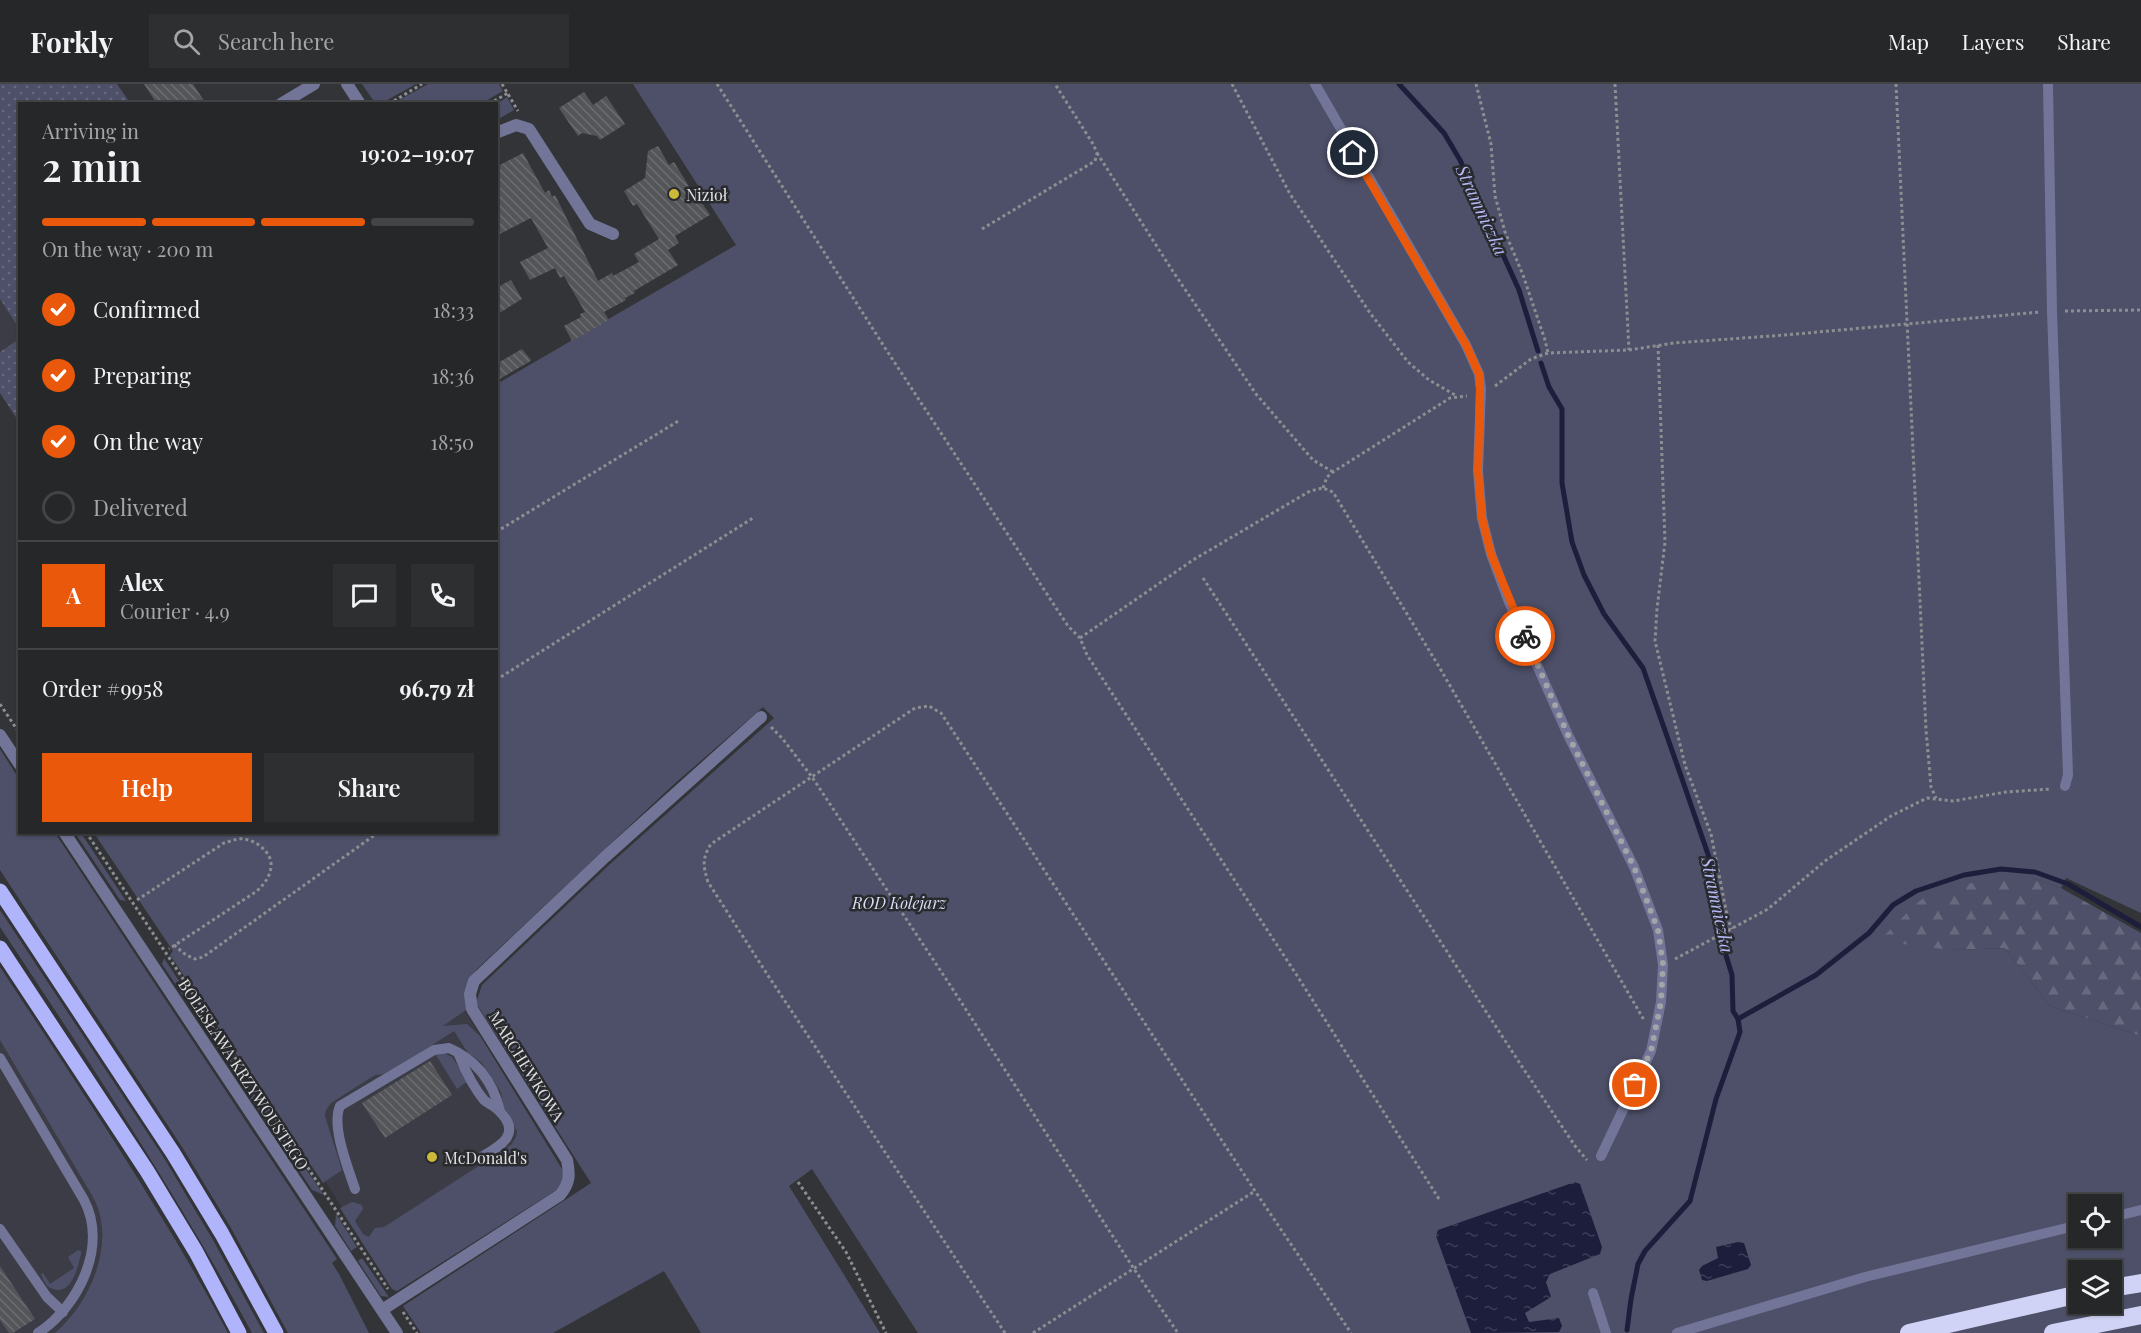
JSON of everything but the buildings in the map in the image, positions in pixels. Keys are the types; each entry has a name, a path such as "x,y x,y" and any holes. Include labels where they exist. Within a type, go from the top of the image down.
{"highway":[{"path":"2122,1286 2141,1282"},
{"path":"1909,1333 2068,1297"},
{"path":"2053,1333 2141,1315"}],"main road":[{"path":"0,891 173,1153 222,1234 276,1333"},
{"path":"0,948 147,1171 196,1252 239,1333"}],"street":[{"path":"284,102 315,84"},
{"path":"346,84 359,102"},
{"path":"498,132 516,125 529,129 590,224 614,234"},
{"name":"MARCHEWKOWA","path":"381,1310 560,1196 568,1186 570,1174 567,1160 472,1009 470,994 474,981 605,856 761,717"},
{"path":"0,735 18,762"},
{"name":"BOLESŁAWA KRZYWOUSTEGO","path":"65,834 397,1333"}],"lane":[{"path":"1315,84 1466,345 1479,374 1478,471 1482,518 1491,554 1509,602 1568,735 1634,867 1658,930 1663,964 1661,1002 1651,1051 1601,1156"},
{"path":"2048,84 2052,311 2068,775 2065,786"},
{"path":"355,1189 339,1134 337,1116 340,1106 435,1050 449,1048 479,1068 496,1092 500,1111 509,1127 508,1136 505,1143 483,1156"},
{"path":"0,1058 84,1200 92,1220 92,1245 85,1274 63,1312 39,1333"},
{"path":"2122,1215 2141,1210"},
{"path":"1677,1333 1866,1277 2068,1228"},
{"path":"0,1229 46,1297 63,1312"},
{"path":"1593,1293 1606,1333"}],"path":[{"path":"392,102 422,84"},
{"path":"502,84 518,111 516,125"},
{"path":"717,84 893,360 1068,626 1080,638 1087,655 1296,974 1439,1199"},
{"path":"1055,84 1172,270 1256,394 1313,459 1333,472"},
{"path":"1232,84 1290,194 1370,313 1408,362 1429,380 1457,396"},
{"path":"1476,84 1491,144 1495,196 1505,232 1523,275 1548,353"},
{"path":"1615,84 1629,350"},
{"path":"1896,84 1926,730 1931,787 1935,798"},
{"path":"492,102 508,93"},
{"path":"982,229 1095,161 1097,153"},
{"path":"1323,488 1333,472 1430,409 1450,398 1480,392 1498,385 1531,359 1548,353 1629,350 1658,345 2052,311 2141,310"},
{"path":"1658,345 1665,542 1655,641 1685,765 1711,834 1728,920 1732,929"},
{"path":"498,531 680,420"},
{"path":"1080,638 1193,560 1310,491 1323,488 1333,492 1438,665 1636,1010 1646,1023 1655,1027"},
{"path":"498,679 753,518"},
{"path":"1203,578 1575,1146 1585,1159 1593,1162 1601,1156"},
{"path":"0,704 18,731"},
{"path":"1005,1333 767,974 708,882 703,867 704,855 711,844 915,708 929,706 941,713 1351,1333"},
{"path":"761,717 782,738 812,777 1178,1333"},
{"path":"1663,964 1683,957 1768,909 1825,861 1891,816 1927,798 1953,801 2006,792 2055,789 2065,786"},
{"path":"87,834 417,1333"},
{"path":"174,945 195,959 203,957 376,834"},
{"path":"137,900 224,843 238,839 252,840 268,856 272,865 267,881 257,891 169,949"},
{"path":"798,1182 846,1252 886,1333"},
{"path":"1033,1333 1255,1191"}],"shaded area":[{"path":"0,299 18,325 18,340 0,352"},
{"path":"0,1010 173,1268 77,1333 0,1333"},
{"name":"McDonald's","path":"465,1011 563,1170 388,1278 287,1123"}],"green space":[{"path":"0,84 117,84 129,102 18,102 18,326 0,299"},
{"path":"362,84 416,84 384,102 374,102"},
{"path":"428,84 499,84 503,91 484,102 396,102"},
{"name":"ROD Kolejarz","path":"633,84 2141,84 2141,913 2066,878 2061,888 2032,878 1951,950 2005,948 2050,1006 2141,1036 2141,1333 918,1333 812,1169 789,1186 880,1333 701,1333 664,1271 553,1333 421,1333 403,1306 591,1183 476,1003 482,985 609,865 774,718 763,707 673,785 476,970 468,984 469,1008 443,1026 467,1024 480,1036 565,1174 561,1187 397,1291 392,1289 340,1208 352,1202 362,1205 363,1209 355,1221 363,1234 369,1237 375,1228 384,1227 511,1145 517,1131 503,1106 501,1092 481,1062 468,1053 454,1031 401,1065 384,1074 375,1075 331,1103 325,1116 342,1170 323,1183 170,955 173,951 95,834 498,834 498,383 736,245"},
{"path":"507,97 514,110 498,119 498,103"},
{"path":"18,340 18,420 0,393 0,352"},
{"path":"0,749 18,777 18,834 56,834 337,1259 332,1263 369,1333 288,1333 231,1228 182,1147 0,870"},
{"path":"76,834 82,834 126,901 120,900"},
{"path":"2000,877 2032,878 2061,888 2141,933 2141,1036 2050,1006 2005,948 1951,950 1879,941 1918,902 1935,891"},
{"path":"0,910 164,1158 213,1240 264,1333 252,1333 162,1178 0,927"},
{"path":"164,958 268,1112 269,1117 324,1195 312,1190 162,964"},
{"path":"0,967 147,1193 228,1333 55,1333 80,1305 96,1270 101,1252 100,1214 93,1197 0,1040"},
{"path":"444,1053 452,1057 468,1081 457,1089 436,1055"},
{"path":"336,1214 357,1247 351,1251 335,1226"},
{"path":"78,1250 81,1251 80,1259 69,1284 60,1290 48,1287 41,1274 43,1273 50,1284 74,1268 68,1257"},
{"path":"362,1258 389,1297 381,1296 358,1261"}],"water":[{"path":"1575,1182 1580,1184 1602,1247 1600,1254 1550,1274 1546,1282 1551,1297 1525,1313 1529,1322 1559,1318 1562,1326 1559,1332 1471,1333 1436,1236 1438,1230"},
{"path":"1738,1242 1744,1243 1751,1265 1748,1269 1707,1281 1702,1280 1699,1270 1718,1258 1716,1247"}],"waterway":[{"name":"Stramniczka","path":"1399,84 1444,133 1460,160 1519,290 1538,351"},
{"name":"Stramniczka","path":"1541,363 1549,387 1562,409 1562,483 1572,542 1584,575 1604,614 1643,668 1711,863 1713,896 1732,975 1733,1011 1738,1019 1740,1032 1716,1099 1690,1201 1645,1251 1638,1264 1627,1330"},
{"name":"Stramniczka","path":"1738,1019 1816,975 1869,933 1893,905 1916,891 1964,875 2001,869 2035,872 2068,884 2141,927"}],"way so far":[{"path":"1525,636 1568,735 1634,867 1658,930 1663,964 1661,1002 1651,1051 1635,1085"}],"place":[{"name":"Nizioł","path":"674,194"},
{"name":"McDonald's","path":"432,1157"}],"route":[{"path":"1353,153 1466,345 1479,374 1478,471 1482,518 1491,554 1525,636"}]}
